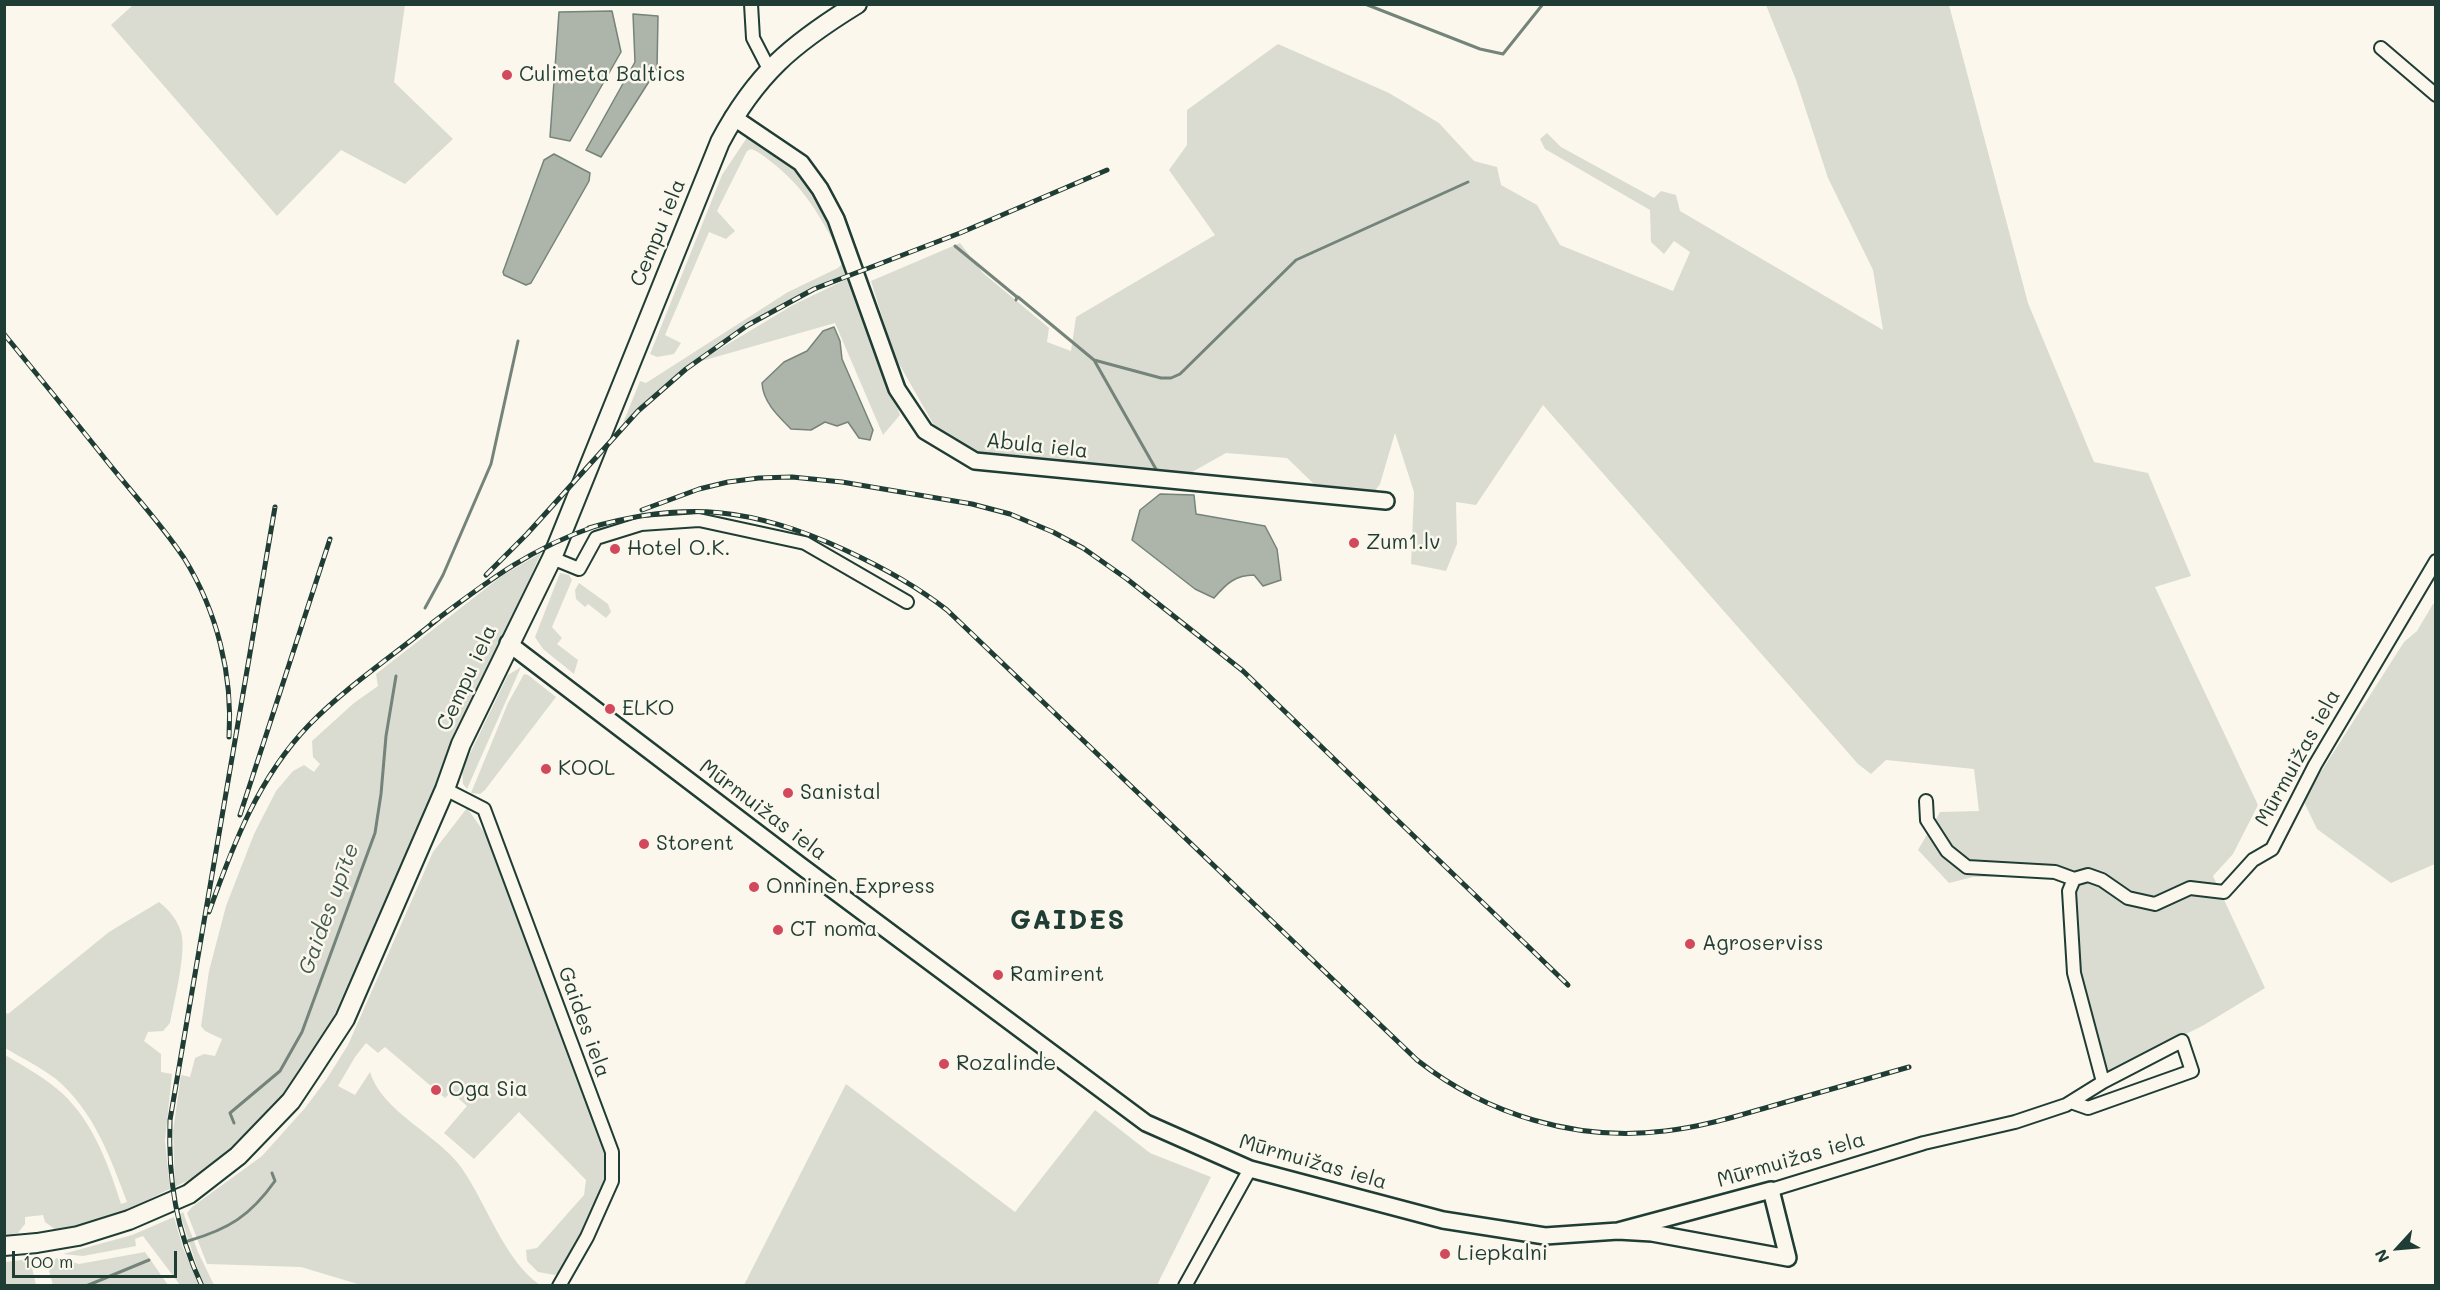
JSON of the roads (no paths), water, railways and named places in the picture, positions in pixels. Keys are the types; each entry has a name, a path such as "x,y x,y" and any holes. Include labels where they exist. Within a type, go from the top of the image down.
{"main road":[{"name":"Cempu iela","path":"4,1246 78,1236 158,1209 189,1194 238,1156 291,1101 345,1019 446,789 461,744 508,643 552,558 707,172 733,117 770,69 792,48 815,30 857,4"}],"street":[{"path":"750,4 753,38 758,51 770,69"},
{"path":"2381,48 2436,95"},
{"name":"Abula iela","path":"733,117 801,163 820,189 836,219 897,389 925,431 975,461 1386,501"},
{"path":"552,558 579,569 597,538 641,524 699,520 805,543 907,602"},
{"name":"Mūrmuižas iela","path":"1926,801 1927,820 1947,851 1967,867 2055,872 2074,879 2088,875 2102,880 2128,898 2155,904 2190,888 2224,892 2253,860 2272,849 2315,765 2436,561"},
{"name":"Mūrmuižas iela","path":"508,643 801,866 1146,1123 1250,1169 1443,1220 1545,1236 1618,1231 1771,1190 1924,1143 2015,1122 2071,1102 2103,1082 2182,1041 2192,1071 2088,1108 2071,1102"},
{"name":"Gaides iela","path":"446,789 484,809 612,1152 612,1181 586,1237 559,1286"},
{"path":"2074,879 2069,891 2074,973 2103,1082"},
{"path":"1185,1286 1250,1169"},
{"path":"1618,1231 1652,1233 1788,1258 1771,1190"}],"waterway":[{"path":"1365,4 1480,49 1503,54 1543,4"},
{"path":"1157,471 1094,360 1161,378 1171,378 1180,374 1296,260 1468,182"},
{"path":"955,246 1017,297 1016,300"},
{"path":"1018,297 1094,360"},
{"name":"Gaides upīte","path":"425,608 443,575 491,464 518,341"},
{"name":"Gaides upīte","path":"234,1123 230,1113 280,1071 302,1032 375,833 386,736 396,676"},
{"name":"Gaides upīte","path":"188,1241 238,1220 257,1203 275,1181 272,1173"},
{"name":"Gaides upīte","path":"86,1286 149,1260"}],"railway":[{"path":"486,575 527,534 638,411 686,369 748,325 814,289 960,233 1107,170"},
{"path":"4,334 167,534 196,578 214,622 225,667 230,714 229,737"},
{"path":"642,510 699,489 728,482 792,477 842,482 972,504 1010,514 1053,532 1083,548 1127,579 1243,671 1568,985"},
{"path":"202,1286 186,1245 176,1205 170,1163 170,1120 275,507"},
{"path":"589,528 657,514 689,512 750,517 812,536 859,556 910,585 947,610 1417,1060 1473,1096 1503,1110 1566,1128 1599,1132 1665,1131 1719,1121 1909,1067"},
{"path":"432,623 510,567 550,545 596,526"},
{"path":"240,815 330,539"},
{"path":"209,912 249,813 275,767 291,746 309,725 340,696 439,618"}],"place":[{"name":"Culimeta Baltics","path":"507,75"},
{"name":"Zum1.lv","path":"1354,543"},
{"name":"Hotel O.K.","path":"615,549"},
{"name":"ELKO","path":"610,709"},
{"name":"KOOL","path":"546,769"},
{"name":"Sanistal","path":"788,793"},
{"name":"Storent","path":"644,844"},
{"name":"Onninen Express","path":"754,887"},
{"name":"CT noma","path":"778,930"},
{"name":"Agroserviss","path":"1690,944"},
{"name":"Ramirent","path":"998,975"},
{"name":"Rozalinde","path":"944,1064"},
{"name":"Oga Sia","path":"436,1090"},
{"name":"Liepkalni","path":"1445,1254"}],"district":[{"name":"GAIDES","path":"1068,921"}]}
